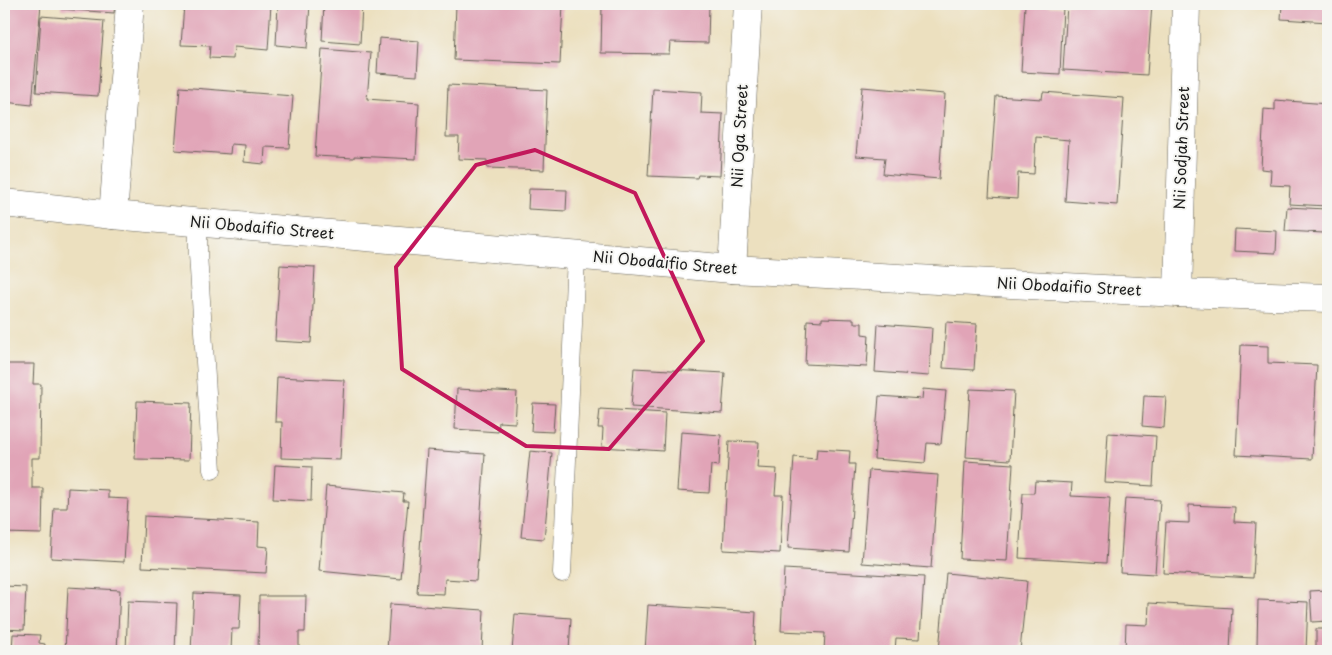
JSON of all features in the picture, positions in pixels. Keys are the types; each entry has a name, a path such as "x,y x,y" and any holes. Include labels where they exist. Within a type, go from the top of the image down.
{"street":[{"path":"113,216 130,4"},
{"name":"Nii Oga Street","path":"732,269 748,4"},
{"name":"Nii Sodjah Street","path":"1178,293 1186,4"},
{"name":"Nii Obodaifio Street","path":"4,203 113,216 732,269 1178,293 1328,298"}],"lane":[{"path":"198,223 198,254 212,470"},
{"path":"562,573 576,256"}],"highlighted area":[{"path":"535,150 635,193 703,341 609,449 526,446 402,369 396,267 476,165"}],"building":[{"path":"4,4 41,4 32,105 4,102"},
{"path":"61,4 115,4 114,13 61,9"},
{"path":"184,4 271,4 268,50 234,47 233,59 209,58 210,46 181,45"},
{"path":"278,4 310,4 307,48 276,45"},
{"path":"324,4 362,4 360,44 322,41"},
{"path":"456,4 563,4 560,64 454,60"},
{"path":"602,4 709,4 708,43 670,42 669,54 601,53"},
{"path":"1067,4 1152,4 1147,75 1063,70"},
{"path":"1282,4 1328,4 1328,22 1281,19"},
{"path":"1025,5 1063,7 1060,74 1021,72"},
{"path":"41,16 104,21 98,96 36,92"},
{"path":"379,38 419,41 417,76 377,73"},
{"path":"322,49 371,53 367,99 419,103 416,159 315,156"},
{"path":"448,85 547,90 544,170 487,168 487,160 458,159 459,137 446,137"},
{"path":"180,87 293,96 289,148 265,147 264,164 244,162 245,145 231,144 230,154 175,150"},
{"path":"862,87 945,94 939,179 883,174 885,158 856,156"},
{"path":"653,89 702,92 701,113 723,114 720,176 698,175 697,178 648,176"},
{"path":"1043,92 1124,98 1117,205 1065,201 1069,140 1036,137 1034,174 1018,173 1017,199 989,197 996,96 1042,99"},
{"path":"1275,100 1328,104 1327,206 1289,204 1290,186 1270,185 1271,170 1261,169 1264,109 1275,110"},
{"path":"529,189 567,190 566,211 528,209"},
{"path":"1287,207 1326,209 1324,233 1285,231"},
{"path":"1235,229 1277,231 1276,253 1234,251"},
{"path":"280,265 315,267 311,343 275,341"},
{"path":"822,318 854,319 854,323 862,323 862,334 869,335 867,367 805,364 807,320 822,321"},
{"path":"946,322 977,324 974,370 943,368"},
{"path":"878,324 932,328 929,376 875,372"},
{"path":"1241,345 1268,346 1268,363 1317,365 1312,459 1236,455"},
{"path":"4,364 34,364 33,384 41,384 40,458 32,458 32,488 43,488 42,534 4,533"},
{"path":"634,368 725,373 722,413 631,407"},
{"path":"277,377 344,380 340,460 281,458 282,422 275,422"},
{"path":"457,389 517,392 515,423 499,422 498,432 455,429"},
{"path":"923,389 946,391 941,444 927,443 925,463 874,459 879,396 922,399"},
{"path":"970,389 1014,391 1010,460 966,457"},
{"path":"1144,396 1166,397 1164,428 1142,426"},
{"path":"137,401 191,403 189,460 135,459"},
{"path":"533,403 555,404 553,432 531,431"},
{"path":"600,409 665,413 663,451 602,447 603,428 598,428"},
{"path":"681,432 721,435 719,466 711,465 709,493 677,491"},
{"path":"1108,433 1156,436 1153,486 1105,483"},
{"path":"729,441 759,442 757,468 777,469 775,495 783,495 780,553 723,550"},
{"path":"817,449 850,451 849,464 855,464 849,552 788,548 794,457 816,459"},
{"path":"427,450 485,454 476,581 445,579 444,594 417,593"},
{"path":"530,451 552,453 544,539 521,537"},
{"path":"965,461 1013,464 1007,561 960,559"},
{"path":"275,465 312,467 311,501 273,499"},
{"path":"869,470 938,475 931,568 862,563"},
{"path":"1035,481 1072,483 1071,496 1110,498 1106,563 1019,558 1023,493 1034,493"},
{"path":"326,486 404,493 403,501 408,501 401,579 319,571"},
{"path":"68,488 108,490 108,498 128,499 124,562 51,558 54,508 67,508"},
{"path":"1125,498 1160,500 1155,574 1120,572"},
{"path":"1189,505 1235,507 1234,522 1256,523 1253,578 1163,573 1166,522 1189,523"},
{"path":"144,516 259,522 258,546 268,547 266,573 142,567"},
{"path":"784,569 924,577 920,639 896,638 895,651 824,651 825,633 781,631"},
{"path":"946,573 1027,581 1020,651 939,651"},
{"path":"4,586 26,587 24,630 4,629"},
{"path":"68,587 120,590 117,651 65,651"},
{"path":"1328,590 1328,621 1312,622 1310,591"},
{"path":"194,593 241,595 239,629 232,629 231,651 191,651"},
{"path":"259,596 306,596 305,632 299,632 299,651 258,651"},
{"path":"1258,600 1308,602 1306,651 1265,651 1265,647 1257,646"},
{"path":"128,601 177,603 175,651 126,651"},
{"path":"1149,603 1232,608 1230,651 1125,651 1126,624 1148,625"},
{"path":"390,604 484,610 482,651 387,651"},
{"path":"648,605 756,612 754,651 645,651"},
{"path":"515,614 571,618 569,651 512,651"},
{"path":"1316,629 1328,629 1328,651 1316,651"},
{"path":"13,634 40,635 39,643 45,644 44,651 12,651"}]}
